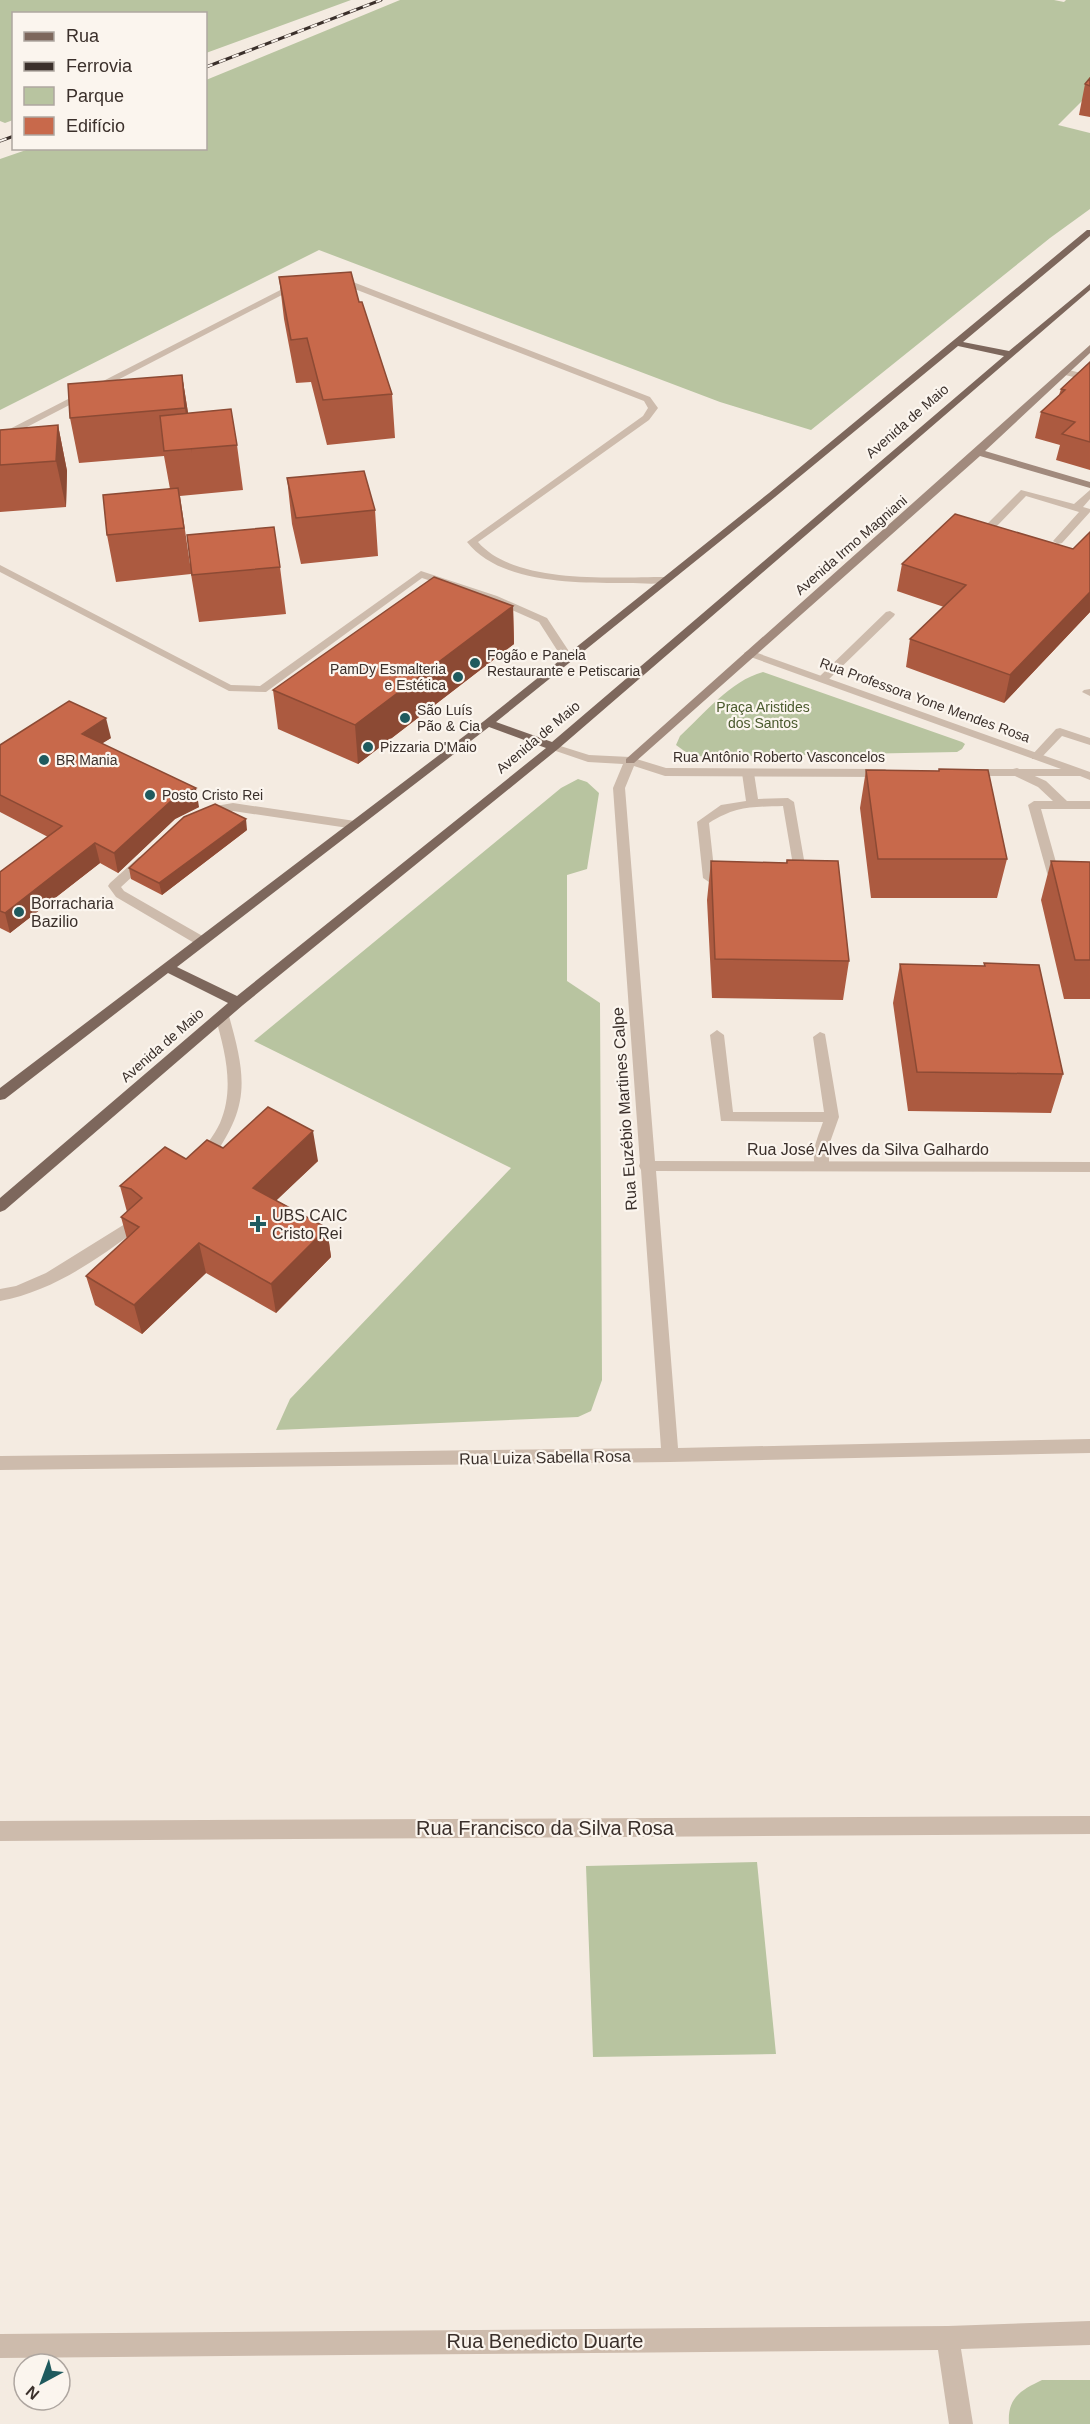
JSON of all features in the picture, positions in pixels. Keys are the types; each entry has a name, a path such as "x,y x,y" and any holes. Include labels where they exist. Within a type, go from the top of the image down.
{"main road":[{"name":"Avenida de Maio","path":"0,1095 488,723 957,344 1090,232"},
{"name":"Avenida de Maio","path":"0,1206 238,1002 554,747 1008,354 1090,286"},
{"path":"957,344 1008,354"},
{"path":"488,723 554,747"},
{"path":"166,967 238,1002"}],"street":[{"path":"327,279 339,279 647,399 653,408 646,418 472,542 484,555 508,566 530,571 588,580 665,580"},
{"path":"0,438 304,282"},
{"name":"Avenida Irmo Magniani","path":"630,761 978,452 1090,348"},
{"path":"1064,372 1090,378"},
{"path":"978,452 1090,485"},
{"path":"992,525 1024,492 1086,511 1058,541"},
{"path":"1076,508 1090,493"},
{"path":"0,568 229,688 262,690 421,574 493,598 543,620 568,659"},
{"path":"823,679 890,614"},
{"name":"Rua Professora Yone Mendes Rosa","path":"749,653 1085,774"},
{"path":"1036,757 1060,731 1090,742"},
{"name":"Rua Antônio Roberto Vasconcelos","path":"554,747 588,758 630,761 665,772 900,772"},
{"name":"Rua Euzébio Martines Calpe","path":"630,761 619,788 646,1166 670,1455"},
{"path":"959,772 1085,774"},
{"path":"1017,772 1042,784 1064,805"},
{"path":"748,773 752,803"},
{"path":"709,878 703,822 725,808 752,803 788,802 801,877"},
{"path":"1053,873 1034,805 1090,805"},
{"path":"190,820 207,811 233,807 355,825"},
{"path":"156,848 114,886 120,894 201,941"},
{"path":"196,1168 233,1114 236,1076 222,1016"},
{"path":"717,1035 726,1117 832,1117"},
{"path":"820,1037 832,1117 822,1145 822,1167"},
{"name":"Rua José Alves da Silva Galhardo","path":"646,1166 1090,1167"},
{"path":"0,1295 43,1281 90,1256 133,1226"},
{"name":"Rua Luiza Sabella Rosa","path":"0,1463 670,1455 1090,1446"},
{"name":"Rua Francisco da Silva Rosa","path":"0,1831 1090,1825"},
{"name":"Rua Benedicto Duarte","path":"0,2346 948,2338 1090,2332"},
{"path":"948,2338 961,2424"}],"green space":[{"path":"0,0 351,0 207,53 207,12 12,12 12,120 5,123 0,121"},
{"path":"400,0 1054,0 1064,2 1066,0 1090,0 1090,93 1058,125 1090,133 1090,209 1050,238 811,430 720,402 319,250 0,410 0,159 26,150 207,150 207,80"},
{"name":"Praça Aristides dos Santos","path":"763,672 965,744 957,752 704,757 687,753 676,745 680,736 718,699 739,683"},
{"path":"578,779 587,782 599,793 587,869 567,875 567,981 600,1003 602,1380 591,1411 578,1417 276,1430 290,1399 511,1168 254,1041 561,788"},
{"path":"757,1862 776,2054 593,2057 586,1866"},
{"path":"1042,2380 1090,2380 1090,2424 1009,2424 1013,2401 1022,2391"}],"building":[{"path":"351,272 359,302 362,302 392,394 323,400 307,338 291,340 279,277"},
{"path":"1090,362 1090,442 1062,434 1075,422 1041,412 1065,390 1061,389"},
{"path":"182,375 185,408 70,418 68,384"},
{"path":"231,409 237,445 164,451 160,416"},
{"path":"58,425 56,461 0,465 0,430"},
{"path":"364,471 375,510 296,518 287,478"},
{"path":"178,488 184,528 107,535 103,495"},
{"path":"955,514 1073,549 1090,532 1090,592 1010,675 910,639 966,585 902,564"},
{"path":"274,527 280,567 192,575 187,535"},
{"path":"434,577 513,606 355,725 273,690"},
{"path":"69,701 106,718 82,734 196,788 172,800 114,853 95,843 5,913 0,911 0,872 62,826 0,795 0,745"},
{"path":"939,769 988,770 1007,859 878,859 866,770 939,771"},
{"path":"215,804 246,819 159,883 129,868 184,817"},
{"path":"787,860 838,861 849,961 715,959 711,861 787,863"},
{"path":"1051,861 1090,862 1090,960 1075,960"},
{"path":"984,963 1039,965 1063,1074 917,1072 900,964 985,966"},
{"path":"268,1107 313,1131 253,1188 327,1228 271,1284 199,1243 134,1305 86,1276 139,1227 121,1217 142,1198 131,1189 120,1186 165,1147 186,1159 207,1140 223,1148"}],"railway":[{"path":"207,67 381,0"},
{"path":"0,141 12,137"}],"place":[{"name":"Fogão e Panela Restaurante e Petiscaria","path":"475,663"},
{"name":"PamDy Esmalteria e Estética","path":"458,677"},
{"name":"São Luís Pão & Cia","path":"405,718"},
{"name":"Pizzaria D'Maio","path":"368,747"},
{"name":"BR Mania","path":"44,760"},
{"name":"Posto Cristo Rei","path":"150,795"},
{"name":"Borracharia Bazilio","path":"19,912"},
{"name":"UBS CAIC Cristo Rei","path":"258,1224"}]}
